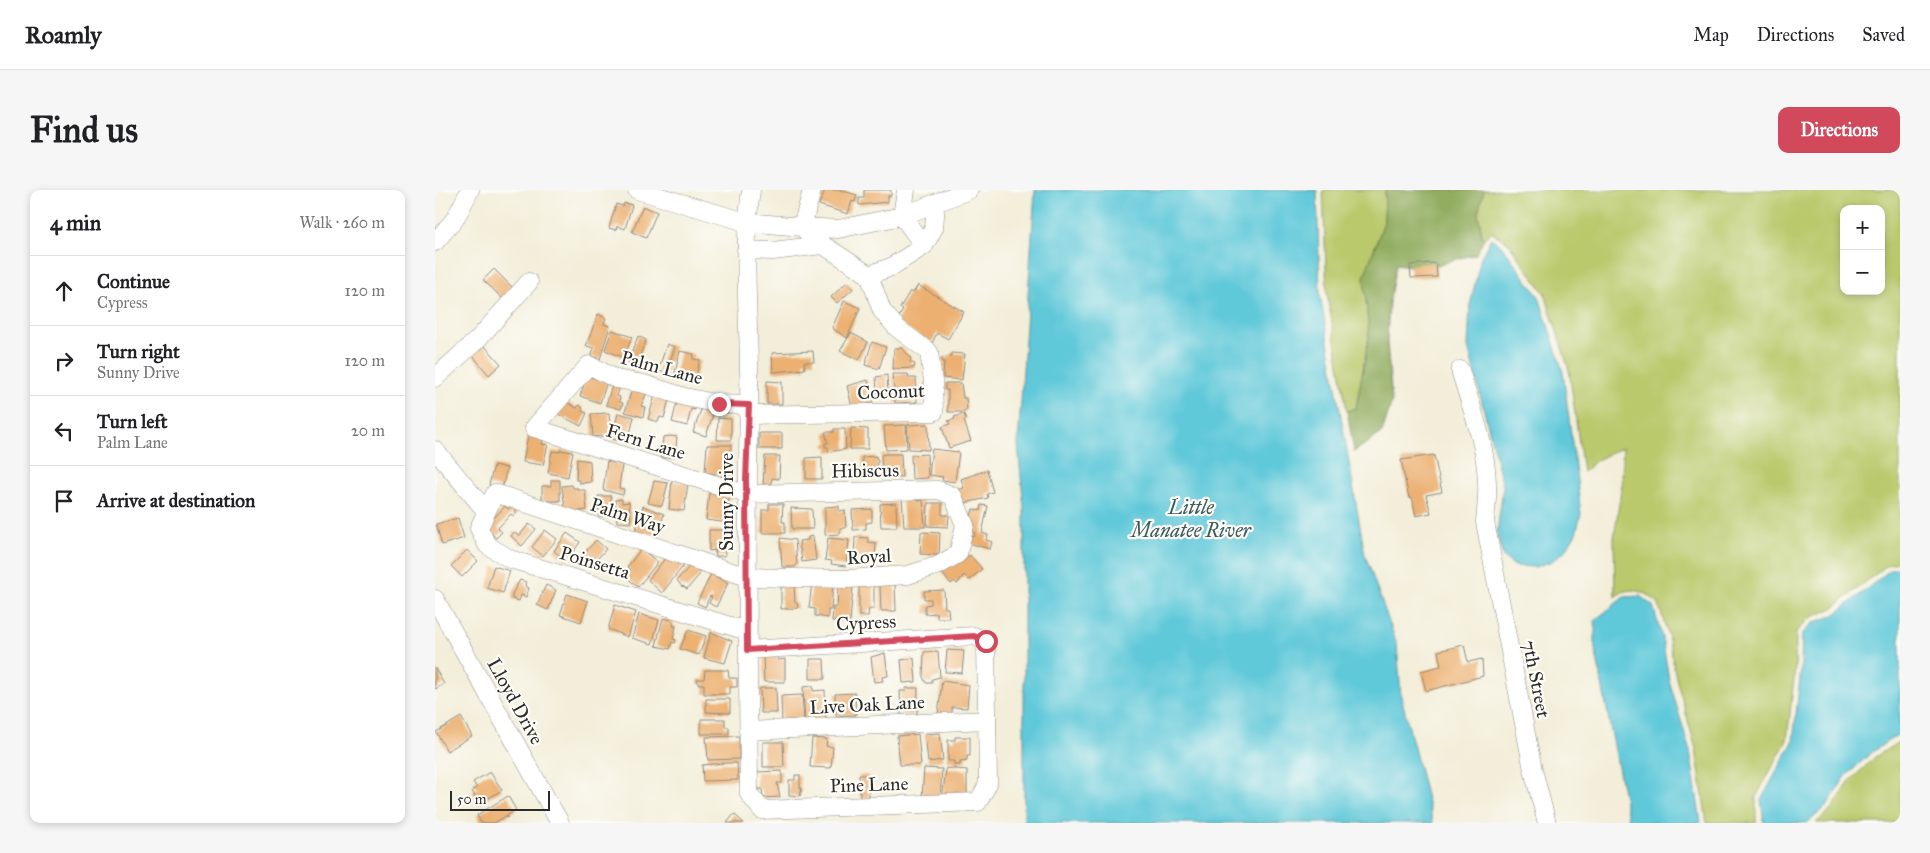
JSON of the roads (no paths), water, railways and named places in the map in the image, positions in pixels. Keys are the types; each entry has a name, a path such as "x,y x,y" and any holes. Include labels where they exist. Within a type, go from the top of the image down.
{"street":[{"path":"435,242 455,219 470,190"},
{"path":"637,190 746,222 838,229 901,216 969,190"},
{"name":"Sunny Drive","path":"751,190 746,222 749,410 746,494 749,794 762,810"},
{"path":"803,227 812,190"},
{"path":"906,190 901,216 924,246"},
{"path":"803,227 822,245 869,275 891,267 924,246 934,228 936,204"},
{"path":"747,250 773,251 822,245"},
{"name":"Coconut","path":"749,410 934,412 933,381 929,352 897,328 881,312 869,275"},
{"path":"435,378 478,339 529,282"},
{"name":"Palm Lane","path":"534,428 589,365 616,380 644,384 685,397 749,410"},
{"name":"7th Street","path":"1461,370 1478,426 1486,466 1488,484 1485,522 1533,770 1547,823"},
{"name":"Fern Lane","path":"534,428 746,494"},
{"path":"435,450 486,511"},
{"name":"Hibiscus","path":"746,494 938,490 953,496 965,525"},
{"name":"Poinsetta","path":"495,493 479,528 487,545 510,559 747,630"},
{"name":"Palm Way","path":"495,493 747,577"},
{"name":"Royal","path":"747,577 848,579 908,575 939,565 958,554 965,525"},
{"name":"Lloyd Drive","path":"435,599 560,823"},
{"name":"Cypress","path":"747,650 974,636 986,641 987,720"},
{"name":"Live Oak Lane","path":"748,731 987,720"},
{"name":"Pine Lane","path":"762,810 979,802 988,784 987,720"}],"water":[{"name":"Little Manatee River","path":"1035,190 1317,190 1320,295 1365,555 1397,644 1401,696 1433,823 1024,823 1024,509 1018,445"},
{"path":"1491,238 1502,246 1539,297 1563,372 1581,514 1576,533 1566,550 1552,561 1535,567 1515,566 1503,557 1497,534 1503,486 1468,347 1470,305 1481,257"},
{"path":"1900,567 1900,733 1872,752 1846,776 1826,807 1807,823 1764,823 1761,800 1793,742 1801,668 1802,634 1812,624 1836,614 1890,570"},
{"path":"1640,596 1653,606 1662,637 1669,680 1690,751 1701,823 1629,823 1595,648 1595,620 1624,597"}]}
